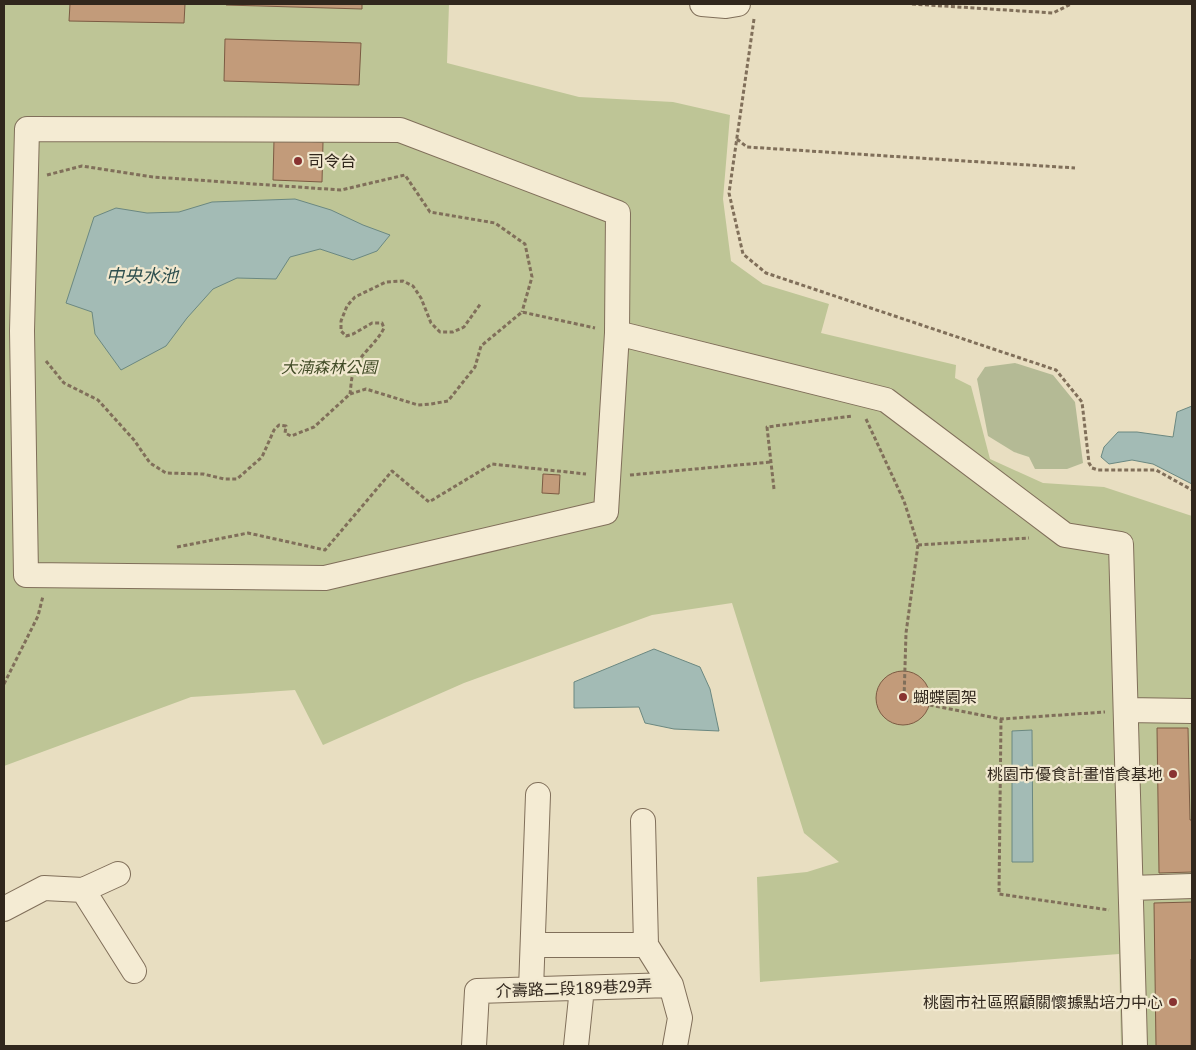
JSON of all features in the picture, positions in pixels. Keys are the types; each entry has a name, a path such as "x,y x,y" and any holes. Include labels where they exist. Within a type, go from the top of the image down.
{"street":[{"path":"702,4 746,9"},
{"path":"27,129 400,130 618,213 617,333 606,512 325,578 26,575 13,331 26,182 27,129"},
{"path":"617,333 886,400 1065,535 1121,544 1136,1046"},
{"path":"1126,710 1192,711"},
{"path":"531,989 538,795"},
{"path":"643,821 646,945 671,985 680,1018 675,1046"},
{"path":"4,909 44,888 83,890 118,874"},
{"path":"1131,888 1192,886"},
{"path":"83,890 134,971"},
{"path":"533,945 646,945"},
{"name":"介壽路二段189巷29弄","path":"474,1046 477,991 671,985"},
{"path":"576,1046 582,988"}],"path":[{"path":"912,4 1053,13 1071,4"},
{"path":"746,9 737,139 729,193 743,254 766,273 1056,370 1082,402 1089,464 1092,468 1098,470 1156,470 1192,490"},
{"path":"737,139 747,147 1076,168"},
{"path":"26,182 82,166 153,177 341,190 405,175 430,212 495,224 525,244 532,277 522,312 481,346 475,367 448,401 418,405 366,389 350,394 314,427 291,436 285,433 286,426 279,425 274,430 262,456 237,479 224,479 203,474 166,473 150,463 134,440 98,400 64,383 46,361"},
{"path":"350,394 354,370 384,328 382,323 372,322 346,336 341,331 341,321 347,306 355,297 386,282 403,281 412,286 421,298 431,323 440,332 453,332 464,327 481,303"},
{"path":"522,312 617,333"},
{"path":"886,400 864,415 904,501 918,545 906,633 904,700 1001,719 1126,710"},
{"path":"774,488 767,427 854,416"},
{"path":"177,547 248,533 325,550 392,471 430,502 492,464 608,476 771,462"},
{"path":"918,545 1065,535"},
{"path":"4,684 38,616 48,575"},
{"path":"1001,719 999,894 1132,914"}],"green space":[{"name":"大湳森林公園","path":"4,4 449,4 447,63 579,97 673,102 730,115 723,199 731,261 763,284 829,304 821,333 956,365 955,378 971,386 990,459 1043,483 1104,487 1192,516 1192,1046 1121,1046 1119,954 760,982 757,877 807,872 839,862 804,833 732,603 652,615 464,683 323,745 295,690 191,697 4,766"},
{"path":"1015,363 1053,375 1075,402 1083,463 1067,469 1035,469 1029,457 1014,452 988,436 977,379 985,367"}],"water":[{"name":"中央水池","path":"295,199 331,210 390,235 377,251 353,260 320,249 290,257 276,279 237,278 213,289 187,318 166,346 121,370 95,334 92,312 66,303 94,217 116,208 147,213 179,212 212,202"},
{"path":"1192,406 1192,484 1153,464 1132,460 1109,464 1101,457 1104,447 1118,432 1137,432 1173,437 1177,412"},
{"path":"654,649 700,667 710,689 719,731 674,729 645,723 639,707 574,708 574,682"},
{"path":"1032,730 1033,862 1012,862 1012,731"}],"building":[{"path":"70,4 185,4 184,23 69,21"},
{"path":"362,4 362,9 226,5"},
{"path":"225,39 361,43 359,85 224,81"},
{"name":"司令台","path":"274,140 323,142 322,182 273,180"},
{"path":"543,474 560,475 559,494 542,493"},
{"name":"蝴蝶園架","path":"898,671 908,671 918,675 926,683 930,698 926,713 918,721 908,725 898,725 888,721 880,713 876,703 876,693 880,683 888,675"},
{"name":"桃園市優食計畫惜食基地","path":"1157,728 1188,728 1192,872 1159,873"},
{"name":"桃園市社區照顧關懷據點培力中心","path":"1192,902 1191,1046 1156,1046 1154,903"}],"place":[{"name":"司令台","path":"298,161"},
{"name":"蝴蝶園架","path":"903,697"},
{"name":"桃園市優食計畫惜食基地","path":"1173,774"},
{"name":"桃園市社區照顧關懷據點培力中心","path":"1173,1002"}]}
